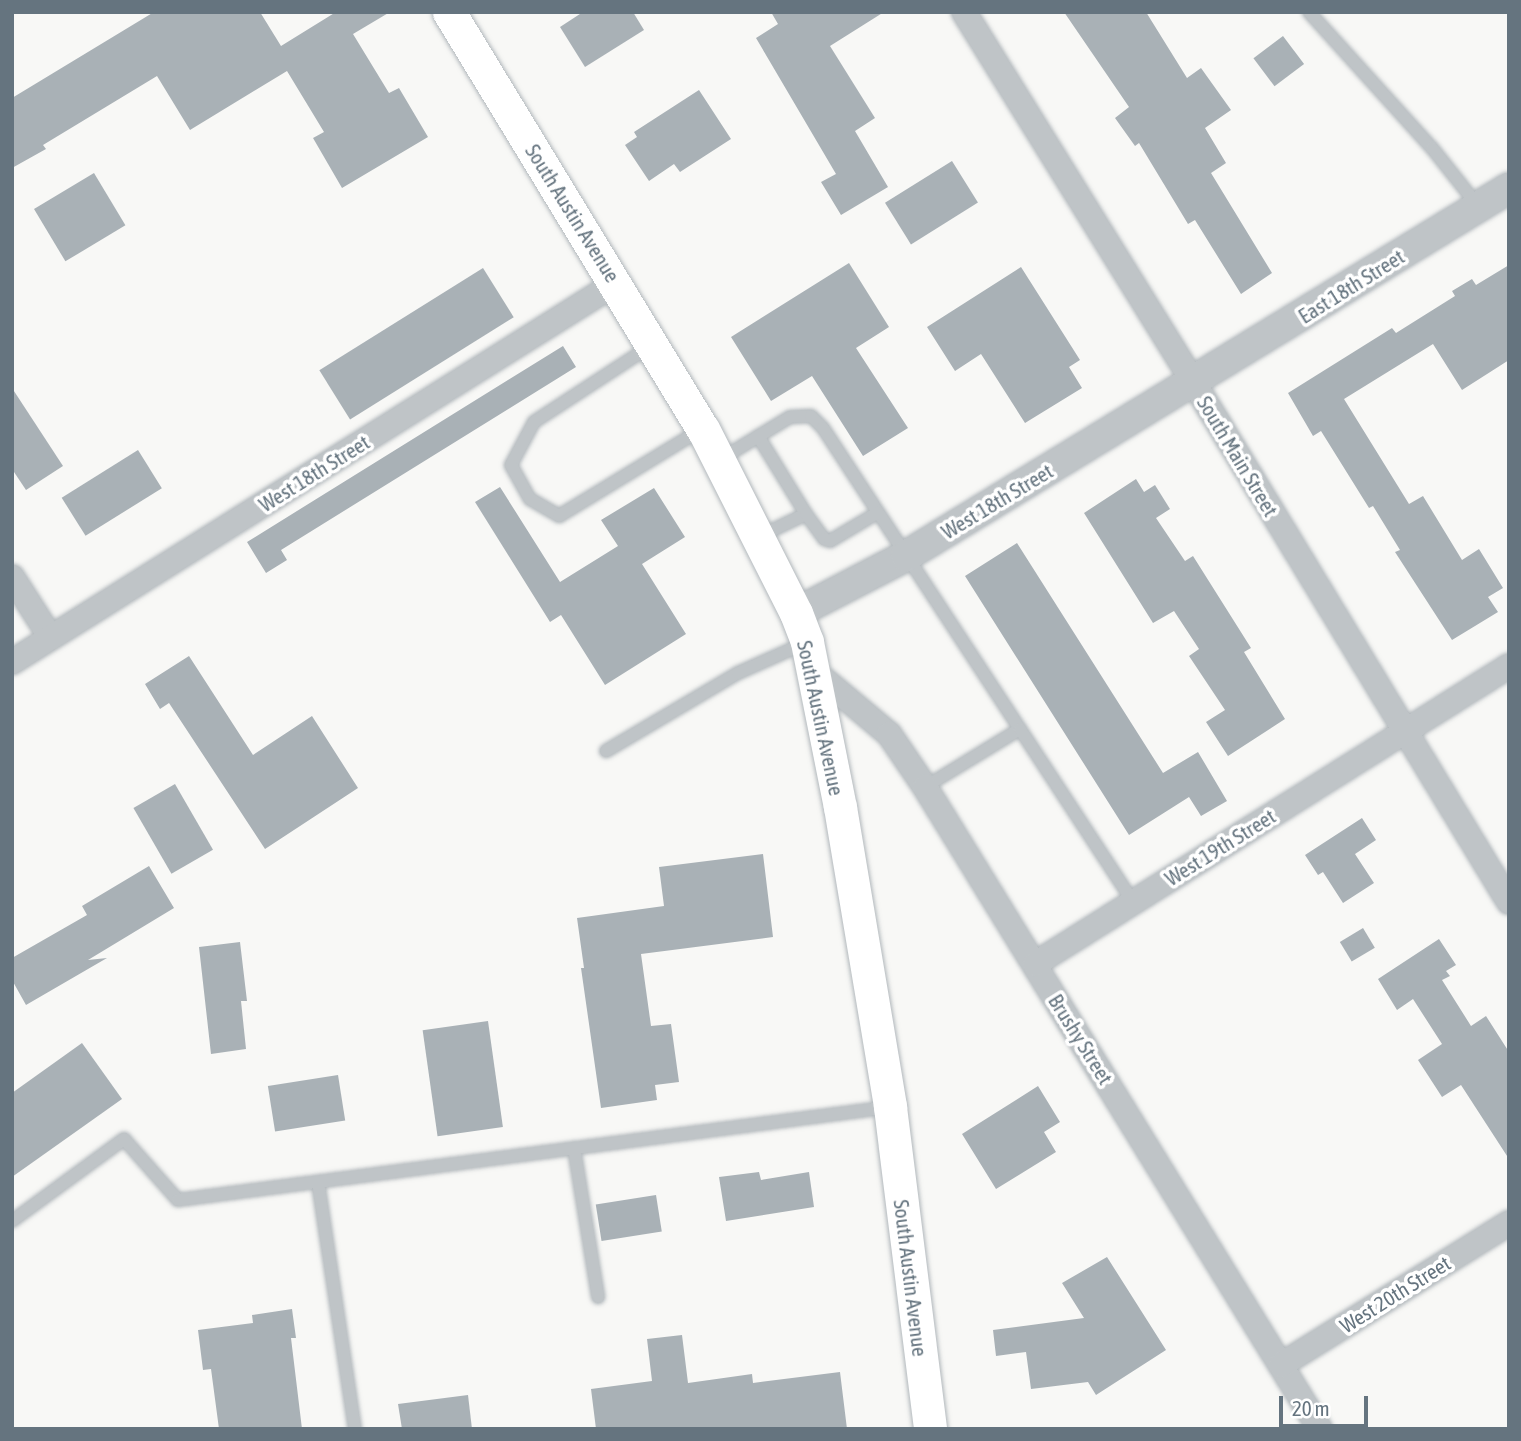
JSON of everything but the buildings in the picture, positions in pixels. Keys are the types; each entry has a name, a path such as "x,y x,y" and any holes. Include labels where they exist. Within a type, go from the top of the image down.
{"main road":[{"name":"South Austin Avenue","path":"449,12 703,429 759,537 806,643 890,1107 930,1429"}],"street":[{"name":"South Main Street","path":"964,12 1194,383 1509,902"},
{"name":"East 18th Street","path":"1194,383 1509,188"},
{"name":"West 18th Street","path":"12,662 616,283"},
{"name":"West 18th Street","path":"806,643 906,556 1194,383"},
{"path":"12,577 51,638"},
{"name":"Brushy Street","path":"806,643 889,734 925,787 1320,1429"},
{"name":"West 19th Street","path":"1035,964 1509,666"},
{"name":"West 20th Street","path":"1282,1365 1509,1223"}],"lane":[{"path":"1309,12 1432,148 1479,207"},
{"path":"653,344 534,422 511,465 530,499 559,516 703,429"},
{"path":"719,460 790,417 811,416 822,428 1133,902"},
{"path":"758,436 824,539 830,541 877,513"},
{"path":"759,537 806,514"},
{"path":"606,751 738,673 806,643"},
{"path":"925,787 1020,729"},
{"path":"12,1221 124,1139 178,1200 890,1107"},
{"path":"574,1148 598,1297"},
{"path":"318,1182 355,1429"}]}
